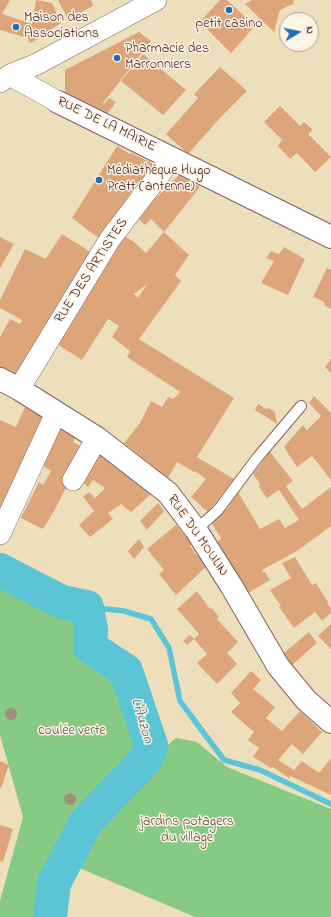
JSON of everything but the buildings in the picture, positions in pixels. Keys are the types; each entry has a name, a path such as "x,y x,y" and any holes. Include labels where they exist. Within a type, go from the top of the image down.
{"main road":[{"name":"RUE DE LA MAIRIE","path":"58,102 331,237"},
{"name":"RUE DU MOULIN","path":"9,384 97,438 168,492 196,530 232,587 278,666 306,700 331,722"}],"street":[{"path":"5,79 37,64 156,0"},
{"name":"RUE DE LA MAIRIE","path":"5,79 58,102"},
{"name":"RUE DES ARTISTES","path":"9,384 110,239 172,158"},
{"path":"0,534 56,413"},
{"path":"72,480 97,438"}],"lane":[{"path":"196,530 218,510 257,458 301,406"}],"green space":[{"name":"coulée verte","path":"0,569 62,602 87,607 91,629 91,647 126,671 151,745 147,758 86,822 54,883 50,917 0,917 0,901 23,817 0,735"},
{"name":"jardins potagers du village","path":"176,738 197,742 227,767 331,809 331,917 195,917 70,864 93,821 151,759"}],"waterway":[{"name":"L'Auzon","path":"0,570 62,602 87,607 91,629 90,647 126,671 151,745 147,758 86,822 54,883 50,917"},
{"path":"87,607 124,611 151,619 169,648 180,701 224,760 260,770 331,804"}],"place":[{"name":"petit casino","path":"229,10"},
{"name":"Maison des Associations","path":"16,27"},
{"name":"Pharmacie des Marronniers","path":"117,58"},
{"name":"Médiathèque Hugo Pratt (antenne)","path":"99,180"}]}
